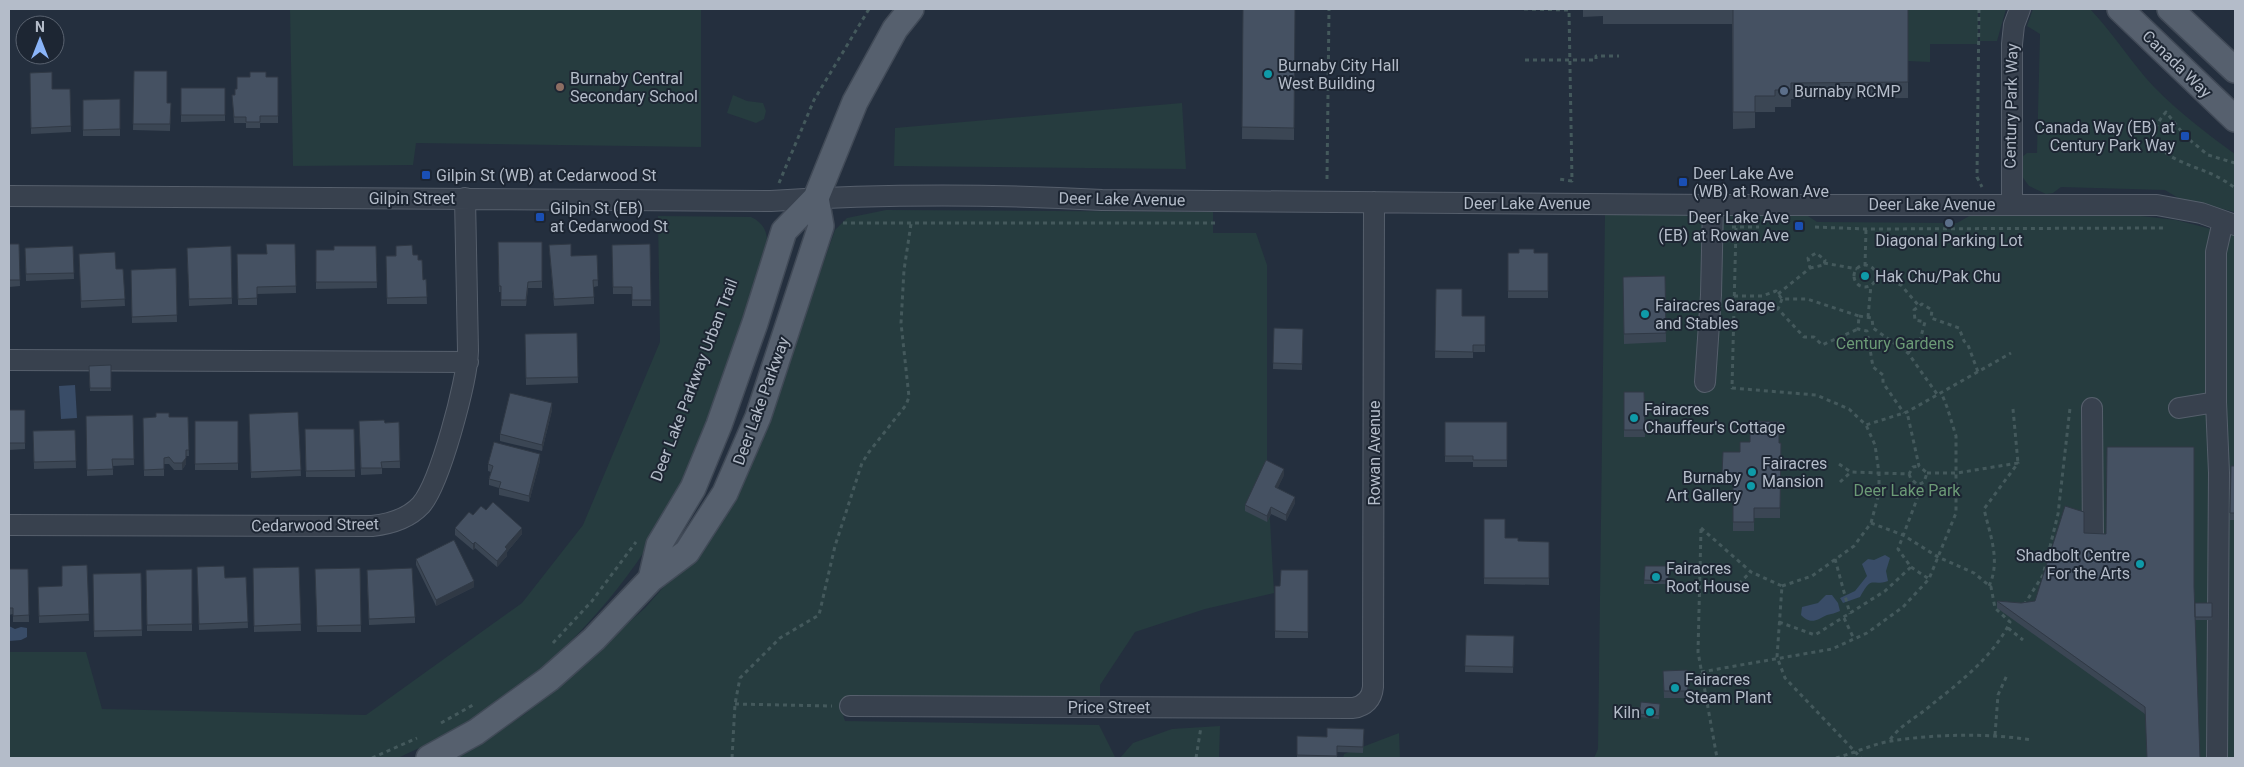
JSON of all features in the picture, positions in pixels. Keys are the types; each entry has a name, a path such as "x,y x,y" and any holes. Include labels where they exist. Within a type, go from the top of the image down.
{"main road":[{"name":"Deer Lake Parkway","path":"651,579 659,545 693,488 719,425 756,323 784,231 816,198 855,102 895,29 911,9"},
{"name":"Canada Way","path":"2120,9 2235,119"},
{"path":"2170,9 2235,70"},
{"name":"Deer Lake Parkway","path":"429,758 476,732 548,679 594,639 651,579 687,552 725,493 742,458 758,417 821,226 816,198"}],"street":[{"name":"Century Park Way","path":"2012,204 2012,44 2014,25 2020,9"},
{"name":"Gilpin Street","path":"9,196 771,201 816,198"},
{"name":"Deer Lake Avenue","path":"816,198 1034,196 1102,200 1374,202 2157,204 2201,213 2229,223"},
{"name":"Cedarwood Street","path":"9,525 372,526 398,521 420,506 433,486 457,409 468,362 465,198"},
{"name":"Rowan Avenue","path":"1367,702 1373,694 1374,687 1374,202"},
{"path":"1705,382 1711,296 1713,204"},
{"path":"2217,758 2219,435 2216,402 2216,252 2229,223"},
{"path":"9,360 468,362"},
{"path":"2179,408 2216,402"},
{"path":"2092,408 2093,540"},
{"name":"Price Street","path":"850,706 1353,708 1367,702"}],"path":[{"path":"778,184 814,100 868,9"},
{"path":"1327,179 1329,9"},
{"path":"1524,9 1568,10 1572,182 1559,180"},
{"path":"1979,9 1977,176 1984,190"},
{"path":"1525,60 1596,60 1596,56 1619,56"},
{"path":"2235,164 2208,155 2184,136 2166,112 2156,122 2155,136 2163,152 2182,164 2209,173 2235,188"},
{"path":"1717,758 1698,652 1701,528 1751,571 1782,586 1812,576 1854,546 1872,522 1879,493 1879,474 1875,446 1866,425 1849,409 1816,395 1732,388 1736,220"},
{"path":"841,223 1224,223"},
{"path":"732,758 735,704 740,678 780,638 813,621 819,615 835,546 862,463 868,452 906,405 909,397 901,322 904,270 911,224"},
{"path":"1865,266 1866,229"},
{"path":"1810,268 1808,258 1816,253 1825,260 1824,262"},
{"path":"1778,294 1810,268 1824,265 1824,262"},
{"path":"1824,262 1857,269 1865,266 1873,270 1876,276 1901,285 1919,306"},
{"path":"1857,269 1854,275 1858,284 1864,287 1871,285"},
{"path":"1868,317 1871,285 1876,276"},
{"path":"1735,296 1762,296 1776,290 1782,300"},
{"path":"1701,672 1777,657 1832,649 1867,633 1903,607 1929,579 1956,513 1956,436 1947,407 1939,393 1908,353 1873,328 1872,318 1859,316 1807,299 1782,300"},
{"path":"1782,300 1778,309 1804,337 1814,337 1822,345 1858,329 1867,331 1873,328"},
{"path":"1908,353 1920,340 1925,322 1931,318 1932,310 1922,304 1914,310 1915,320 1925,322"},
{"path":"1858,329 1859,316"},
{"path":"1931,318 1959,328 1964,341 1968,345 1978,372"},
{"path":"1867,331 1873,367 1883,375 1883,383 1906,412 1919,466 1927,473 1957,474 2018,463"},
{"path":"1866,425 1906,412 2011,354"},
{"path":"2021,610 2043,575 2054,531 2058,514 2070,408"},
{"path":"1989,586 1994,576 1996,561 1984,509 2018,463 2013,409"},
{"path":"1839,464 1851,472 1909,474"},
{"path":"1909,474 1913,467 1919,466"},
{"path":"1840,482 1851,472"},
{"path":"1918,485 1924,482 1927,473"},
{"path":"1909,474 1914,484 1918,485"},
{"path":"1918,485 1917,500 1898,549 1911,567 1929,579"},
{"path":"1872,522 1903,535 1938,557 1974,573 1989,586 1995,608 2010,622 2001,639 1970,672 1930,707 1899,728 1889,741"},
{"path":"548,647 592,601 638,539"},
{"path":"1835,560 1850,614"},
{"path":"1779,622 1815,635 1885,591 1911,567"},
{"path":"1739,584 1751,571"},
{"path":"1782,586 1777,657 1785,678 1862,758"},
{"path":"1844,618 1854,639"},
{"path":"2008,628 2022,640"},
{"path":"1995,735 1998,695 2006,675"},
{"path":"433,728 481,699"},
{"path":"735,704 850,706"},
{"path":"1196,758 1202,732 1200,707"},
{"path":"372,758 425,733"},
{"path":"1836,758 1889,741 1995,735 2032,740"}],"green space":[{"name":"Burnaby Central Secondary School","path":"290,9 701,9 701,147 416,143 413,165 293,166"},
{"path":"1806,9 1978,9 1978,44 1930,44 1930,62 1908,61"},
{"path":"1980,9 2006,9 1997,41 1980,41"},
{"path":"2033,9 2090,9 2154,87 2188,118 2235,154 2235,212 2180,199 2165,190 2061,187 2053,193 2046,194 2029,186 2021,175 2022,157 2027,153 2037,153 2040,34 2027,26"},
{"path":"733,95 747,101 763,103 766,111 764,119 756,123 727,113"},
{"path":"1182,103 1186,169 894,166 895,128"},
{"path":"886,210 1213,212 1213,233 1256,233 1267,265 1267,466 1274,593 1205,609 1135,632 1100,685 1100,697 843,715 845,721 1099,725 1115,757 457,758 525,714 645,608 682,566 733,495 756,454 835,230 847,218"},
{"name":"Deer Lake Park","path":"1605,214 1805,214 1817,222 1957,223 1971,215 2141,216 2176,220 2235,235 2235,758 1594,758 1598,749"},
{"path":"658,216 751,217 760,223 767,235 766,251 709,417 667,513 631,571 609,599 560,652 533,676 469,722 398,758 9,758 9,652 86,652 102,709 366,715 522,603 583,525 660,342"},
{"path":"1220,726 1219,758 1120,758 1133,743 1172,729"},
{"path":"1399,733 1400,758 1343,758 1344,754"}],"water":[{"path":"75,385 77,418 61,419 59,386"},
{"path":"1885,555 1890,558 1886,571 1888,581 1870,583 1860,597 1843,603 1840,598 1855,591 1867,576 1862,564 1868,559 1874,560"},
{"path":"1826,595 1832,595 1838,603 1840,611 1814,621 1808,620 1801,615 1802,607 1818,603"},
{"path":"9,626 15,629 27,628 27,637 21,640 9,641"}],"building":[{"name":"Burnaby City Hall West Building","path":"1243,9 1295,9 1294,128 1242,127"},
{"path":"1733,9 1908,9 1908,82 1791,83 1791,90 1775,90 1775,96 1755,96 1755,112 1733,112"},
{"path":"134,71 167,71 167,103 171,103 170,124 133,124"},
{"path":"52,72 52,89 70,89 71,126 31,128 30,73"},
{"path":"250,72 266,72 266,77 278,77 278,116 260,116 260,122 246,122 246,117 234,117 232,95 235,95 235,89 237,89 237,77 250,77"},
{"path":"181,88 225,88 225,115 181,115"},
{"path":"120,99 120,129 83,130 83,100"},
{"path":"498,242 542,242 542,281 528,282 526,300 501,300"},
{"path":"9,244 19,244 20,280 9,280"},
{"path":"266,244 295,244 296,286 257,287 257,298 238,299 237,254 267,254"},
{"path":"571,244 571,256 597,255 598,280 593,280 594,297 554,299 549,245"},
{"path":"650,244 651,300 632,300 632,287 613,287 612,245"},
{"path":"412,245 413,255 418,255 418,260 422,260 423,280 426,279 427,297 387,298 386,256 396,256 396,246"},
{"path":"73,246 74,273 26,274 25,248"},
{"path":"231,246 232,298 189,299 187,248"},
{"path":"334,246 376,246 377,282 316,282 316,250 334,250"},
{"path":"1519,249 1534,249 1534,253 1548,253 1548,291 1508,291 1508,253 1519,253"},
{"path":"115,252 116,269 123,269 125,299 81,301 79,254"},
{"path":"176,268 177,315 132,317 131,270"},
{"name":"Fairacres Garage and Stables","path":"1665,276 1666,333 1624,334 1623,277"},
{"path":"1436,289 1462,289 1462,316 1485,316 1485,345 1473,345 1473,352 1435,351"},
{"path":"1274,328 1303,329 1302,364 1273,363"},
{"path":"577,333 578,377 526,378 525,334"},
{"path":"111,365 111,388 90,388 89,366"},
{"name":"Fairacres Chauffeur's Cottage","path":"1624,392 1644,392 1645,430 1624,430"},
{"path":"510,393 552,403 542,445 500,434"},
{"path":"9,410 25,410 25,443 9,443"},
{"path":"298,412 301,470 251,472 249,414"},
{"path":"156,413 169,413 169,417 188,417 189,450 186,450 186,458 182,463 174,463 169,457 164,458 164,469 144,470 143,418 156,417"},
{"path":"133,415 134,459 112,459 113,469 87,470 86,416"},
{"path":"384,420 385,423 399,422 400,461 381,462 382,468 361,468 359,421"},
{"path":"195,421 238,421 238,463 195,464"},
{"name":"Fairacres Mansion","path":"1754,421 1779,422 1779,443 1781,443 1780,508 1754,508 1754,522 1733,522 1733,481 1739,481 1740,474 1722,474 1723,452 1740,452 1740,442 1750,442 1750,427 1754,427"},
{"path":"1445,422 1507,422 1507,460 1473,460 1473,456 1445,456"},
{"path":"305,429 354,429 355,470 306,471"},
{"path":"75,430 76,461 34,462 33,431"},
{"path":"494,442 540,454 529,496 499,488 501,482 489,479 493,466 488,464"},
{"path":"2107,447 2194,447 2194,587 2200,758 2147,758 2145,707 1997,601 2021,603 2035,601 2065,506 2084,512 2084,533 2106,534"},
{"path":"1266,460 1284,469 1275,487 1295,497 1286,515 1271,507 1267,516 1245,505"},
{"path":"2231,466 2235,466 2235,513 2230,513"},
{"path":"493,502 522,528 505,547 507,549 497,561 455,528 469,512 473,515 481,506 486,510"},
{"path":"1484,519 1505,519 1505,538 1518,538 1518,541 1549,542 1549,578 1484,578"},
{"path":"454,540 474,581 436,600 416,559"},
{"path":"87,565 89,614 39,616 38,587 62,586 62,566"},
{"path":"224,566 225,578 246,577 248,622 199,624 197,567"},
{"name":"Fairacres Root House","path":"1645,566 1669,566 1668,581 1644,580"},
{"path":"299,567 301,624 254,626 253,568"},
{"path":"360,568 361,625 317,626 315,569"},
{"path":"412,568 415,617 369,619 367,570"},
{"path":"9,569 28,569 29,615 13,616 13,608 9,608"},
{"path":"192,569 192,624 147,625 146,570"},
{"path":"1281,570 1308,570 1308,632 1275,631 1275,586 1280,586"},
{"path":"141,573 142,630 94,631 93,574"},
{"path":"2195,603 2212,603 2212,617 2195,617"},
{"path":"1466,635 1514,636 1513,667 1465,666"},
{"name":"Fairacres Steam Plant","path":"1687,670 1688,691 1664,691 1663,671"},
{"name":"Kiln","path":"1641,702 1660,704 1659,716 1639,714"},
{"path":"1327,728 1364,729 1363,747 1337,746 1337,756 1297,755 1297,736 1327,737"}],"place":[{"name":"Burnaby City Hall West Building","path":"1268,74"},
{"name":"Burnaby Central Secondary School","path":"560,87"},
{"name":"Burnaby RCMP","path":"1784,91"},
{"name":"Canada Way (EB) at Century Park Way","path":"2185,136"},
{"name":"Gilpin St (WB) at Cedarwood St","path":"426,175"},
{"name":"Deer Lake Ave (WB) at Rowan Ave","path":"1683,182"},
{"name":"Gilpin St (EB) at Cedarwood St","path":"540,217"},
{"name":"Diagonal Parking Lot","path":"1949,223"},
{"name":"Deer Lake Ave (EB) at Rowan Ave","path":"1799,226"},
{"name":"Hak Chu/Pak Chu","path":"1865,276"},
{"name":"Fairacres Garage and Stables","path":"1645,314"},
{"name":"Fairacres Chauffeur's Cottage","path":"1634,418"},
{"name":"Fairacres Mansion","path":"1752,472"},
{"name":"Burnaby Art Gallery","path":"1751,486"},
{"name":"Shadbolt Centre For the Arts","path":"2140,564"},
{"name":"Fairacres Root House","path":"1656,577"},
{"name":"Fairacres Steam Plant","path":"1675,688"},
{"name":"Kiln","path":"1650,712"}],"park label":[{"name":"Century Gardens","path":"1895,343"}]}
